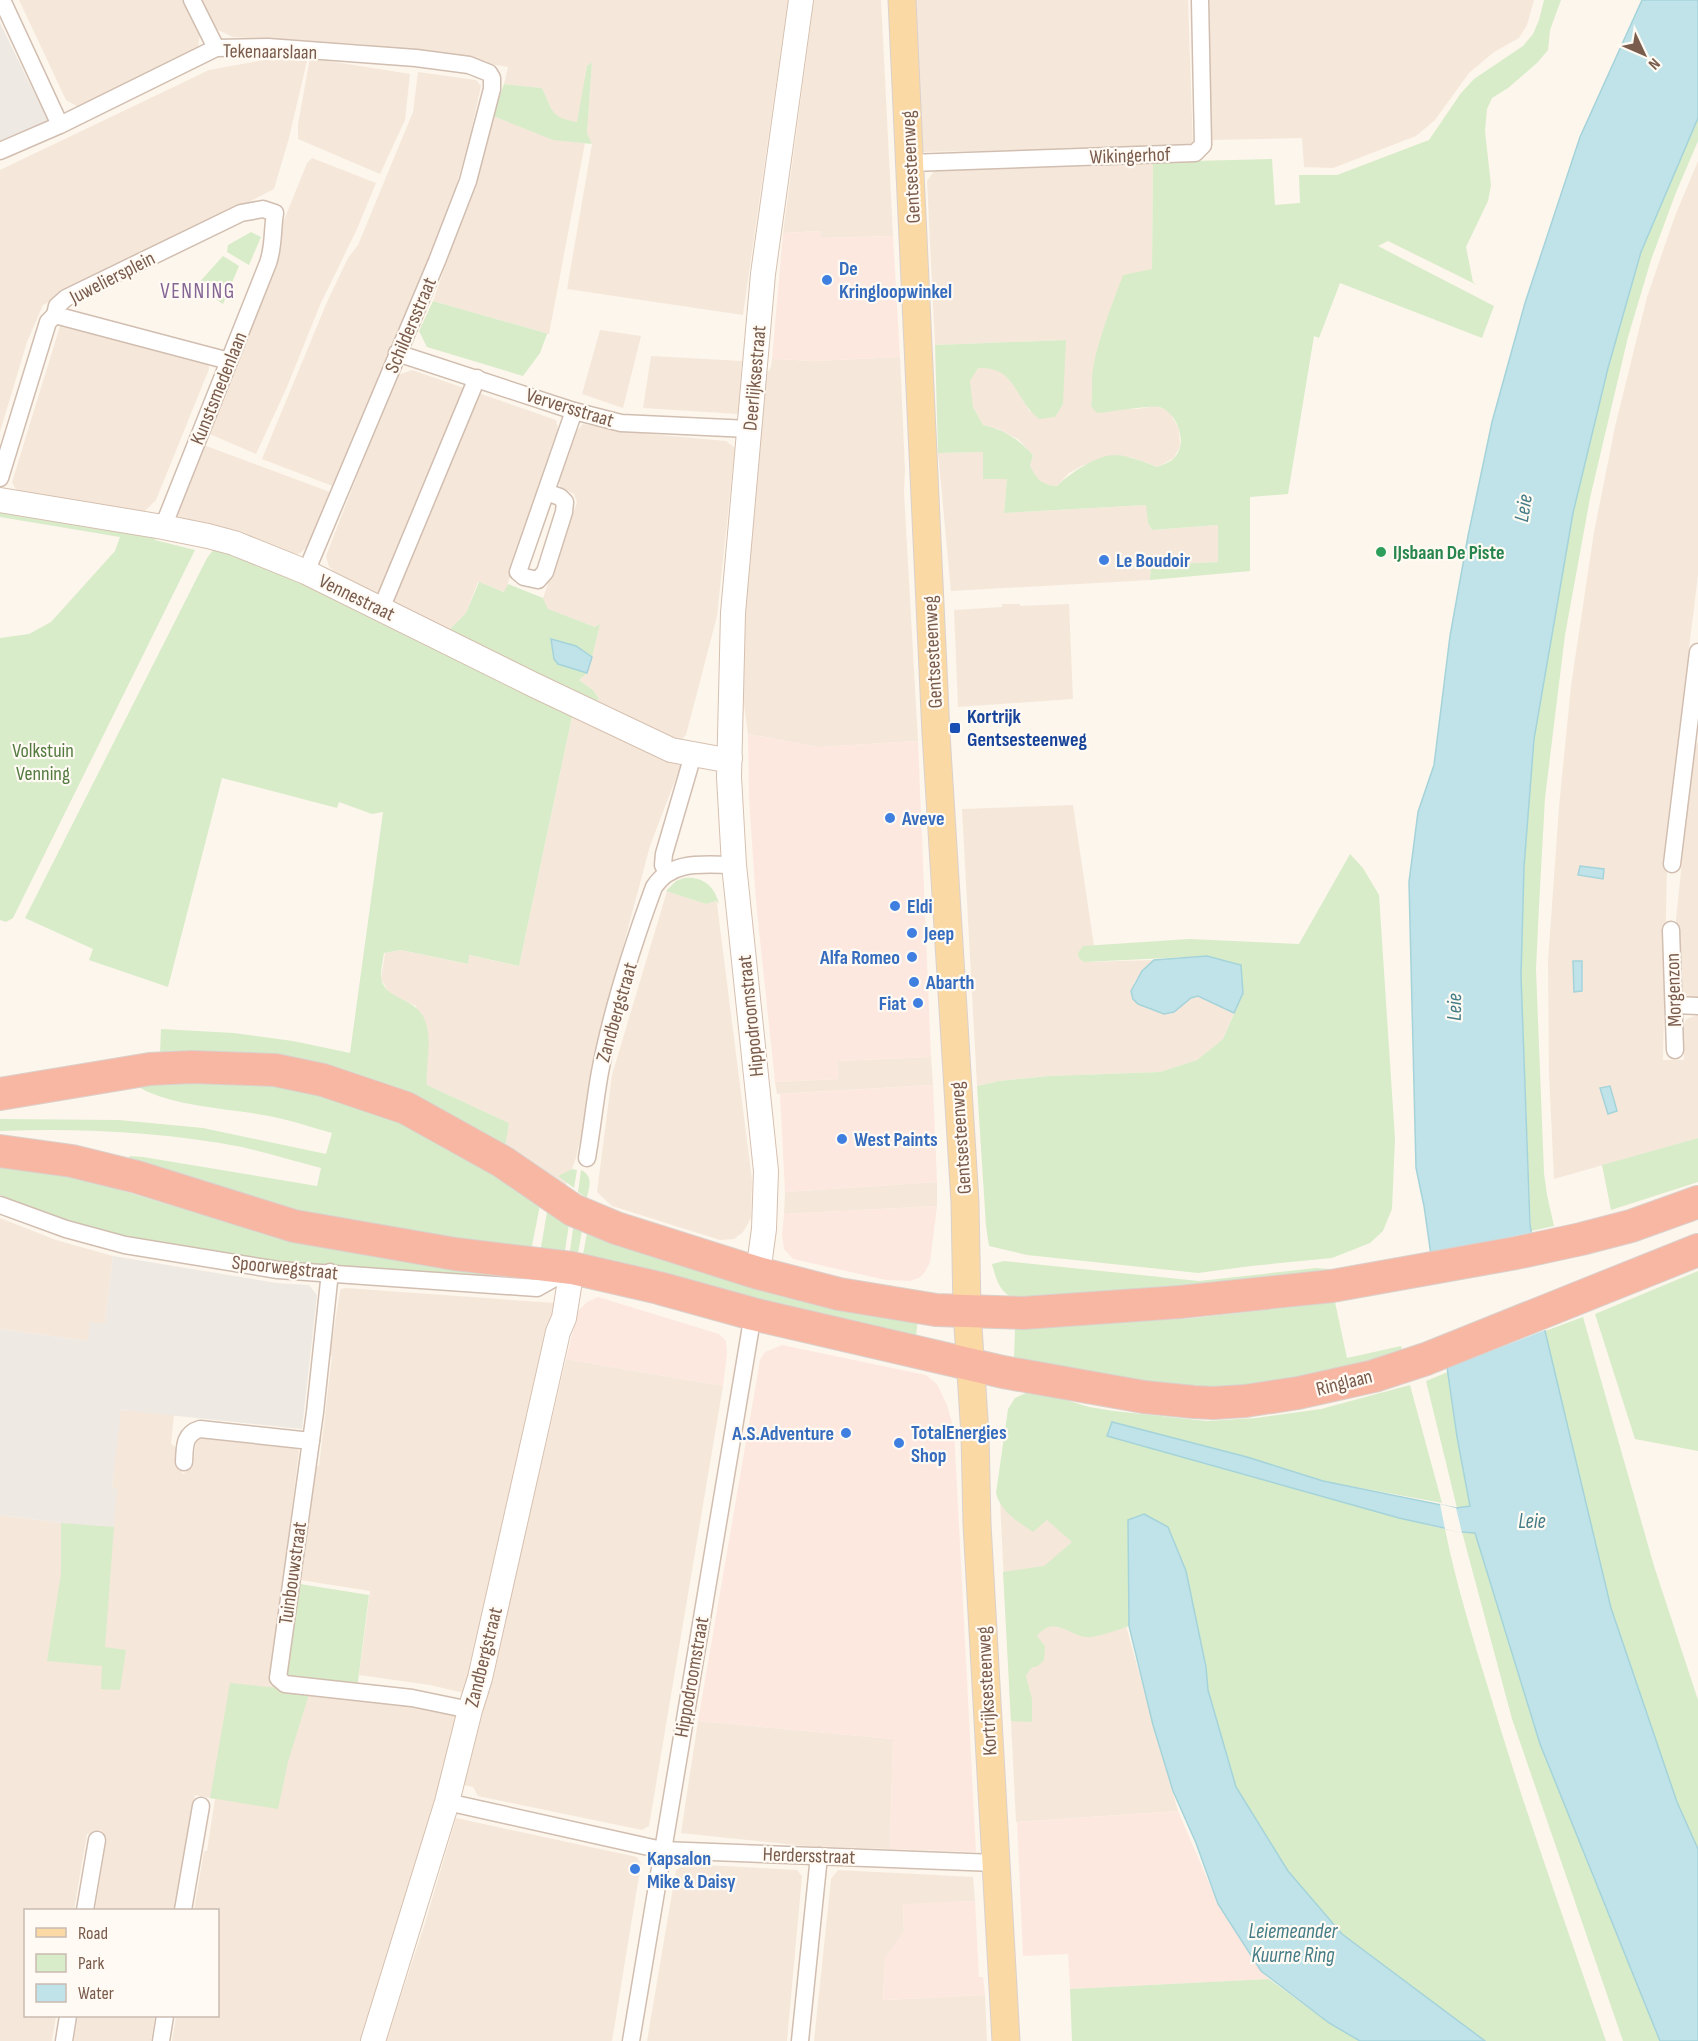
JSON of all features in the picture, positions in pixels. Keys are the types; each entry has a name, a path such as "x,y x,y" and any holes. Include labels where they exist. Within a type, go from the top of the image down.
{"highway":[{"path":"0,1094 150,1069 202,1067 275,1070 324,1080 406,1108 503,1162 573,1210 616,1228 758,1273 850,1296 927,1309 969,1339"},
{"path":"0,1151 72,1161 137,1177 294,1226 456,1254 572,1268 659,1288 753,1314 969,1339 1023,1313 1180,1302 1332,1286 1516,1253 1631,1226 1698,1202"},
{"name":"Ringlaan","path":"969,1339 1018,1375 1144,1397 1212,1403 1245,1401 1298,1393 1374,1376 1426,1359 1698,1250"}],"main road":[{"name":"Gentsesteenweg","path":"902,0 935,723 964,1202 969,1339"},
{"name":"Kortrijksesteenweg","path":"969,1339 1006,2041"}],"street":[{"path":"2,0 60,125"},
{"path":"192,0 216,48"},
{"name":"Deerlijksestraat","path":"730,758 732,613 763,274 801,0"},
{"name":"Wikingerhof","path":"910,164 1195,153 1203,145 1200,0"},
{"name":"Tekenaarslaan","path":"0,151 60,125 216,48 268,47 416,58 469,65 489,73"},
{"name":"Schildersstraat","path":"306,572 437,261 468,181 492,89 492,78 489,73"},
{"name":"Juweliersplein","path":"229,361 55,315 57,306 66,298 241,213 263,209 275,213"},
{"name":"Kunstsmedenlaan","path":"163,527 271,255 275,213"},
{"path":"0,478 48,322 55,315"},
{"name":"Verversstraat","path":"397,354 574,411 621,423 749,429"},
{"path":"381,609 477,378"},
{"path":"546,492 560,497 565,502 545,572 538,580 518,573 546,492 574,411"},
{"name":"Vennestraat","path":"0,500 163,527 234,543 306,572 671,750 693,755"},
{"path":"1672,864 1693,731 1698,652"},
{"path":"730,758 720,759 693,755 664,854 663,865 667,873 678,867 690,865 734,866"},
{"name":"Hippodroomstraat","path":"730,758 734,866 766,1171 764,1229 758,1273"},
{"name":"Zandbergstraat","path":"587,1158 600,1071 618,997 654,887 667,873"},
{"name":"Morgenzon","path":"1671,930 1675,1050"},
{"path":"1674,1005 1698,1006"},
{"name":"Spoorwegstraat","path":"0,1205 66,1229 125,1245 278,1270 537,1288 572,1268"},
{"name":"Zandbergstraat","path":"373,2041 447,1802 480,1678 558,1332 564,1318 572,1268"},
{"name":"Tuinbouwstraat","path":"330,1272 311,1442 278,1678 285,1684 412,1698 470,1710"},
{"name":"Hippodroomstraat","path":"631,2041 753,1314"},
{"path":"184,1462 186,1438 192,1432 200,1429 311,1442"},
{"name":"Herdersstraat","path":"447,1802 662,1850 995,1863"},
{"path":"183,1909 201,1806"},
{"path":"85,1909 97,1840"},
{"path":"800,2041 819,1856"},
{"path":"64,2041 68,2017"},
{"path":"161,2041 165,2017"}],"shaded area":[{"path":"19,0 183,0 200,34 198,48 78,107 66,100"},
{"path":"200,0 788,0 743,315 567,289 592,144 587,133 592,62 587,66 578,123 560,120 554,114 542,88 504,84 508,67 362,44 233,37 216,29"},
{"path":"814,0 881,0 893,236 821,238 820,231 783,233"},
{"path":"911,0 1188,0 1193,147 917,152"},
{"path":"1209,0 1534,0 1527,25 1519,38 1494,52 1469,73 1435,120 1416,136 1333,168 1304,167 1302,138 1212,140"},
{"path":"0,23 48,121 0,141"},
{"path":"275,58 307,61 274,189 43,305 27,342 0,432 0,170 209,70"},
{"path":"310,58 410,74 405,120 380,174 298,139 298,124"},
{"path":"418,72 476,80 481,86 452,201 415,298 335,487 262,459 327,302 348,258 358,245 413,112"},
{"path":"493,116 553,139 585,143 549,334 433,301 474,185"},
{"path":"312,158 376,183 357,229 320,305 287,387 256,454 205,432 281,246 278,235 307,163"},
{"path":"1698,161 1698,575 1663,860 1667,867 1663,1060 1684,1060 1683,1028 1686,1019 1698,1015 1698,1138 1554,1179 1549,1074 1548,961 1559,807 1571,686 1594,532 1615,427 1647,297 1675,216"},
{"path":"1153,162 1152,269 1102,335 1093,371 1091,406 1137,409 1156,406 1169,411 1179,429 1180,446 1174,458 1158,467 1130,457 1084,465 1069,473 1057,486 1044,485 1037,480 1030,466 1033,455 1018,439 998,429 983,425 973,407 969,381 978,368 991,367 1002,372 1015,385 1030,412 1066,340 935,345 927,181 934,171"},
{"name":"De Kringloopwinkel","path":"821,231 821,238 893,236 900,357 816,361 772,359 783,233"},
{"path":"68,322 208,359 209,369 156,500 144,512 21,492 12,482 60,326"},
{"path":"600,330 641,336 623,408 582,394"},
{"path":"651,356 742,361 738,414 643,408"},
{"path":"900,357 904,492 918,741 818,747 748,734 738,661 765,377 771,367 772,359 816,361"},
{"path":"412,370 556,420 558,430 505,592 478,582 466,613 449,630 341,577 329,567 326,556 391,388 398,375"},
{"path":"583,424 648,434 726,441 735,448 717,616 686,735 681,740 673,740 593,704 599,699 593,690 579,680 587,673 599,625 595,627 547,609 543,598 577,502 574,494 560,487 559,481 575,433"},
{"path":"201,444 330,492 307,547 299,554 286,553 175,516"},
{"path":"983,452 1007,479 1004,513 1147,505 1148,523 1152,530 1218,525 1218,562 1151,565 1150,580 951,591 938,453"},
{"path":"1002,604 1020,604 1020,606 1069,604 1073,699 958,707 954,610 1002,607"},
{"path":"573,712 681,765 650,846 623,947 576,1158 565,1188 505,1148 509,1123 427,1085 425,1069 428,1053 416,1006 390,994 381,979 385,953 401,950 467,964 468,955 519,966"},
{"path":"748,734 818,747 918,741 931,1057 837,1061 838,1079 775,1082 756,902 749,798"},
{"path":"1698,742 1698,1002 1684,999 1679,991 1676,919 1694,748"},
{"path":"1073,805 1094,946 1083,947 1084,962 1154,960 1133,984 1185,1003 1198,996 1234,1013 1223,1039 1197,1060 1160,1072 1049,1076 999,1081 977,1086 962,809"},
{"path":"667,891 706,904 716,901 717,904 752,1180 751,1218 743,1232 734,1239 720,1240 612,1206 597,1192 612,1075"},
{"path":"931,1057 933,1085 777,1094 775,1082 838,1079 837,1061"},
{"path":"933,1085 937,1182 785,1192 780,1094"},
{"path":"937,1182 937,1206 784,1214 785,1192"},
{"path":"937,1206 930,1262 919,1278 910,1281 886,1280 793,1259 784,1249 782,1235 784,1214"},
{"path":"0,1218 56,1240 113,1256 105,1324 88,1341 0,1329"},
{"path":"113,1256 277,1283 309,1285 317,1295 302,1429 121,1410 112,1487 117,1488 114,1527 0,1515 0,1329 88,1341 90,1322 105,1324"},
{"path":"346,1288 555,1303 464,1693 430,1685 359,1675 370,1591 294,1579 310,1465 319,1466 332,1356 330,1355 340,1291"},
{"path":"598,1297 719,1334 726,1341 727,1354 723,1386 566,1359 578,1311 587,1302"},
{"path":"782,1345 926,1375 937,1384 947,1405 954,1430 976,1852 890,1849 893,1739 698,1721 760,1360 765,1352"},
{"path":"566,1359 723,1386 649,1826 642,1830 478,1796 473,1787 464,1785"},
{"path":"120,1410 174,1415 171,1444 177,1448 175,1464 183,1474 193,1466 196,1441 199,1438 297,1449 299,1451 270,1685 414,1704 457,1714 459,1717 407,1904 361,2041 172,2041 176,2017 219,2017 219,1909 194,1909 204,1851 207,1851 215,1799 195,1795 174,1909 95,1909 107,1837 87,1834 74,1909 24,1909 24,2017 56,2017 52,2041 0,2041 0,1515 61,1523 116,1488 112,1488"},
{"path":"1098,1500 1116,1590 1178,1811 1016,1822 1000,1501"},
{"path":"698,1721 893,1739 890,1849 805,1846 681,1833"},
{"path":"1178,1811 1218,1904 1261,1971 1269,1979 1070,1989 1068,1954 1023,1956 1017,1822"},
{"path":"456,1818 637,1857 641,1864 612,2041 386,2041 425,1923"},
{"path":"686,1864 797,1870 802,1876 787,2041 647,2041 676,1870"},
{"path":"838,1870 973,1877 975,1901 903,1905 904,1932 885,1958 883,2000 985,1995 987,2041 814,2041 831,1879"},
{"path":"975,1901 979,1977 983,1977 985,1995 883,2000 885,1958 904,1932 903,1904"},
{"path":"78,2017 155,2017 151,2041 74,2041"}],"green space":[{"path":"1544,0 1561,0 1550,30 1548,50 1538,62 1508,88 1492,98 1487,109 1485,131 1491,185 1488,201 1466,247 1473,282 1477,285 1388,241 1378,246 1494,306 1482,338 1340,283 1319,338 1314,336 1288,494 1250,497 1250,571 1150,580 1151,565 1218,562 1218,525 1152,530 1148,523 1146,505 1004,513 1007,479 983,479 983,452 938,453 935,345 1066,340 1063,404 1055,417 1039,419 1024,403 1008,378 991,369 978,368 970,381 973,407 983,425 1005,432 1022,444 1033,455 1030,466 1040,481 1057,486 1084,466 1109,456 1126,457 1157,467 1173,459 1181,444 1181,437 1176,421 1165,410 1154,407 1097,413 1091,406 1092,373 1096,356 1123,275 1152,269 1153,162 1272,159 1275,205 1300,203 1299,175 1337,175 1429,140 1461,93 1474,79 1523,46 1533,34"},
{"path":"592,62 587,133 592,144 553,140 493,116 504,84 542,88 557,116 577,122 587,66"},
{"path":"1698,118 1698,141 1651,260 1628,337 1590,498 1565,635 1545,798 1536,969 1544,1173 1554,1226 1531,1231 1521,976 1524,867 1534,738 1573,513 1608,368 1641,252"},
{"path":"251,232 261,237 249,265 227,252 228,245"},
{"path":"223,256 239,266 223,304 196,286"},
{"path":"433,301 549,334 547,334 540,353 523,376 427,347 419,331"},
{"name":"Volkstuin Venning","path":"0,510 156,535 155,540 195,550 13,918 6,922 0,920 0,638 29,634 51,622 115,551 120,537 0,517"},
{"path":"217,545 278,571 573,712 519,966 469,955 468,964 401,950 384,953 382,965 383,984 392,994 418,1010 426,1024 429,1041 427,1085 509,1123 505,1148 426,1105 160,1053 161,1029 234,1033 293,1041 350,1053 383,812 372,814 339,802 337,808 222,778 168,987 89,960 93,949 25,918 207,558"},
{"path":"479,582 504,592 508,584 543,598 548,609 595,627 600,624 592,657 576,646 552,639 554,659 558,664 587,673 579,680 593,690 599,699 593,704 449,630 466,613"},
{"path":"1350,854 1363,868 1379,895 1395,1139 1392,1209 1383,1231 1370,1243 1332,1258 1198,1273 1027,1255 989,1246 977,1086 999,1081 1049,1076 1160,1072 1197,1060 1223,1039 1243,993 1241,965 1207,956 1084,962 1079,958 1078,953 1083,946 1189,939 1299,944"},
{"path":"684,878 696,879 707,884 714,892 719,904 716,901 706,904 666,891 676,881"},
{"path":"210,1080 273,1084 339,1098 406,1124 541,1200 531,1251 353,1228 125,1162 130,1156 143,1157 317,1186 321,1168 242,1147 121,1132 0,1131 0,1119 119,1120 203,1128 326,1154 332,1133 269,1116 199,1106 163,1098 134,1084"},
{"path":"1698,1138 1698,1182 1611,1210 1602,1165"},
{"path":"0,1167 31,1170 91,1182 238,1225 332,1248 441,1266 528,1273 527,1280 260,1260 114,1235 84,1227 0,1195"},
{"path":"572,1169 577,1170 574,1188 558,1176"},
{"path":"581,1170 589,1179 587,1198 578,1192"},
{"path":"550,1207 570,1218 564,1257 540,1253 547,1212"},
{"path":"574,1221 583,1225 577,1259 569,1258"},
{"path":"588,1227 918,1319 916,1336 827,1318 653,1270 582,1260"},
{"path":"1004,1261 1199,1281 1316,1268 1339,1270 1198,1286 1016,1298 1002,1289 995,1275 992,1264"},
{"path":"1698,1271 1698,1451 1635,1439 1595,1314"},
{"path":"1335,1302 1347,1358 1401,1346 1403,1353 1331,1376 1237,1388 1145,1383 1014,1358 1015,1329 1194,1318"},
{"path":"1583,1317 1654,1566 1698,1700 1698,1849 1677,1802 1611,1608 1545,1331"},
{"path":"1448,1372 1470,1506 1457,1508 1426,1381"},
{"path":"1410,1385 1442,1503 1323,1481 1246,1457 1427,1525 1445,1529 1465,1611 1502,1735 1606,2041 1485,2041 1342,1934 1288,1871 1236,1787 1208,1690 1206,1666 1129,1520 1129,1626 1092,1637 1084,1637 1051,1626 1044,1629 1037,1636 1045,1646 1044,1660 1038,1666 1031,1668 1026,1676 1032,1699 1032,1722 1011,1721 1003,1572 1044,1566 1072,1542 1047,1520 1033,1532 1010,1516 998,1500 996,1493 1008,1409 1015,1398 1028,1392 1053,1396 1089,1407 1207,1421 1256,1418 1321,1409"},
{"path":"61,1523 114,1527 105,1647 126,1650 120,1690 101,1689 102,1666 47,1661 61,1574"},
{"path":"1462,1532 1475,1533 1540,1744 1660,2041 1623,2041 1512,1719"},
{"path":"294,1583 369,1595 357,1689 284,1678"},
{"path":"230,1683 310,1691 288,1762 278,1809 210,1798"},
{"path":"1269,1979 1329,2023 1360,2041 1072,2041 1070,1989"}],"water":[{"name":"Leie","path":"1642,0 1698,0 1698,118 1641,252 1608,368 1573,513 1534,739 1524,867 1521,976 1530,1224 1545,1331 1611,1608 1677,1802 1698,1849 1698,2041 1660,2041 1540,1744 1475,1533 1399,1518 1107,1436 1112,1422 1247,1457 1323,1481 1456,1508 1470,1506 1457,1437 1424,1206 1416,1168 1409,882 1418,812 1434,765 1450,636 1492,422 1525,303 1580,137"},
{"path":"551,639 576,646 592,657 587,673 558,664 554,659"},
{"path":"1580,866 1604,869 1603,879 1578,875"},
{"path":"1207,956 1241,965 1243,993 1234,1013 1198,996 1191,998 1174,1012 1164,1014 1138,1004 1133,999 1131,991 1142,971 1154,960"},
{"path":"1573,961 1582,961 1582,991 1574,992"},
{"path":"1610,1086 1617,1111 1608,1114 1600,1088"},
{"name":"Leiemeander Kuurne Ring","path":"1144,1514 1168,1527 1186,1571 1206,1667 1208,1690 1236,1787 1288,1871 1342,1934 1485,2041 1360,2041 1329,2023 1261,1971 1218,1904 1196,1843 1173,1791 1153,1725 1129,1626 1128,1520"}],"pier":[{"path":"1534,1232 1548,1329 1444,1369 1427,1255"},
{"path":"1440,1504 1456,1508 1462,1533 1445,1529"}],"place":[{"name":"De Kringloopwinkel","path":"827,280"},
{"name":"IJsbaan De Piste","path":"1381,552"},
{"name":"Le Boudoir","path":"1104,560"},
{"name":"Kortrijk Gentsesteenweg","path":"955,728"},
{"name":"Aveve","path":"890,818"},
{"name":"Eldi","path":"895,906"},
{"name":"Jeep","path":"912,933"},
{"name":"Alfa Romeo","path":"912,957"},
{"name":"Abarth","path":"914,982"},
{"name":"Fiat","path":"918,1003"},
{"name":"West Paints","path":"842,1139"},
{"name":"A.S.Adventure","path":"846,1433"},
{"name":"TotalEnergies Shop","path":"899,1443"},
{"name":"Kapsalon Mike & Daisy","path":"635,1869"}],"district":[{"name":"VENNING","path":"198,291"}]}
